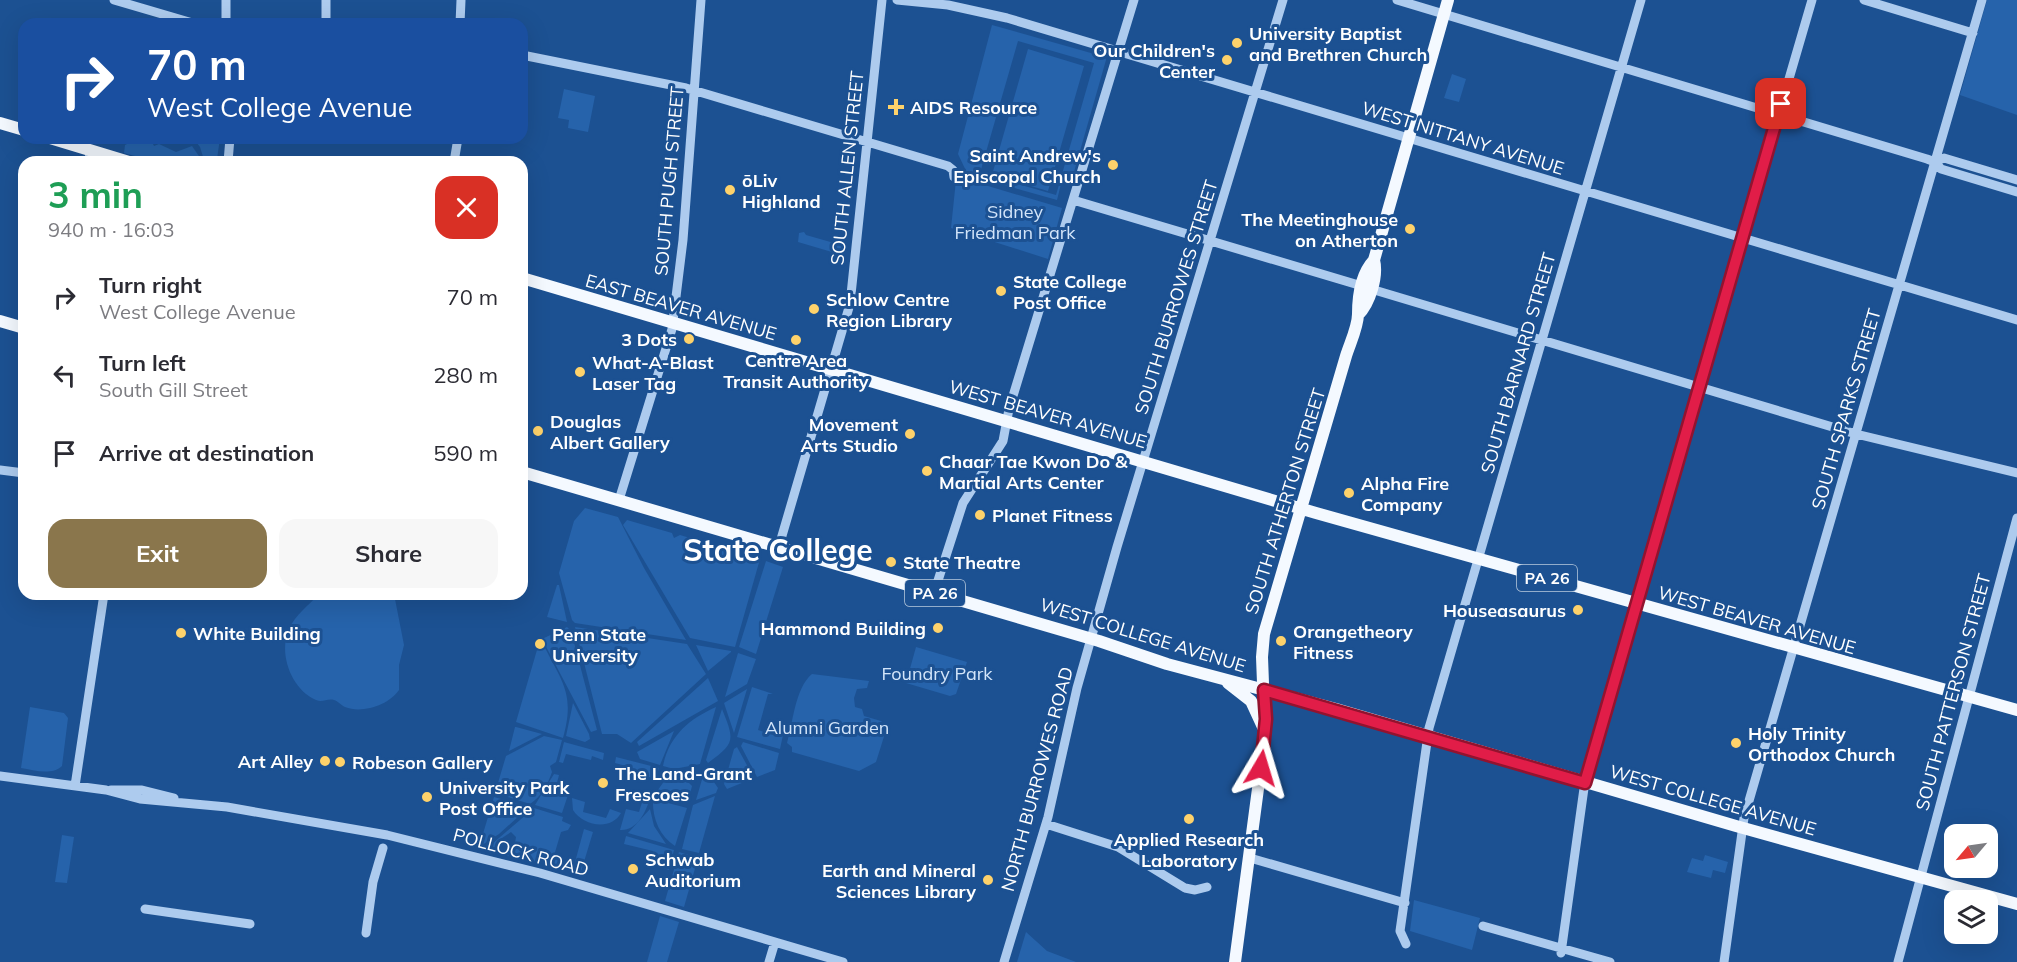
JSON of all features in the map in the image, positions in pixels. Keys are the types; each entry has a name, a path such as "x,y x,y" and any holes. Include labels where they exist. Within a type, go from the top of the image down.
{"main road":[{"name":"SOUTH ATHERTON STREET","path":"1235,962 1265,736 1262,650 1264,634 1358,315 1357,303 1366,288 1366,270 1374,260 1448,0"},
{"path":"0,123 18,128"},
{"path":"63,144 89,156"},
{"name":"EAST BEAVER AVENUE","path":"528,280 831,370"},
{"path":"0,321 18,326"},
{"name":"WEST BEAVER AVENUE","path":"831,370 1144,460 1301,508 1793,649 2017,710"},
{"name":"PA 26","path":"528,474 779,546"},
{"name":"WEST COLLEGE AVENUE","path":"779,546 1091,639 1128,653 1216,677 1265,695 1428,736 1585,783 2017,902"},
{"path":"1216,677 1235,687 1251,701 1265,736"}],"street":[{"path":"114,0 176,18"},
{"path":"226,0 226,18"},
{"path":"326,0 326,18"},
{"path":"460,18 461,0"},
{"name":"SOUTH PUGH STREET","path":"619,500 673,323 701,0"},
{"name":"SOUTH ALLEN STREET","path":"779,546 850,300 882,0"},
{"name":"WEST NITTANY AVENUE","path":"897,0 993,14 2017,320"},
{"path":"934,593 964,500 1003,441 1134,0"},
{"name":"SOUTH BURROWES STREET","path":"1091,639 1283,0"},
{"path":"1397,0 1935,162 1941,169 2017,192"},
{"name":"SOUTH BARNARD STREET","path":"1406,944 1400,931 1428,736 1444,670 1641,0"},
{"path":"1561,951 1585,783 1812,0"},
{"path":"1864,0 1973,33"},
{"name":"SOUTH SPARKS STREET","path":"1724,962 1743,827 1983,0"},
{"path":"528,56 693,90 948,166 953,170 954,177"},
{"path":"1935,162 1944,158 2017,180"},
{"path":"1073,200 1856,434 2017,473"},
{"path":"0,470 18,472"},
{"name":"SOUTH PATTERSON STREET","path":"1898,962 2017,518"},
{"path":"75,786 103,600"},
{"name":"NORTH BURROWES ROAD","path":"1004,962 1046,824 1091,639"},
{"name":"POLLOCK ROAD","path":"0,776 106,790 142,790 183,801 387,835 540,873 843,962"},
{"path":"1046,824 1118,847 1185,888 1195,890 1207,887"},
{"path":"366,933 373,882 383,848"},
{"path":"1250,858 1405,903"},
{"path":"145,909 250,924"},
{"path":"1483,926 1561,951 1610,962"},
{"path":"769,962 775,942"}],"green space":[{"path":"1987,0 2017,0 2017,115 1960,95"},
{"path":"992,25 1105,57 1072,179 1063,176 1057,200 968,175 958,154","holes":["1018,41 1094,63 1056,195 980,173"]},
{"path":"1028,49 1084,66 1048,191 992,175"},
{"path":"1452,74 1466,79 1459,102 1444,98"},
{"path":"564,89 595,96 588,132 568,128 569,120 558,118"},
{"path":"153,144 154,146 159,144 176,152 192,146 199,156 135,156 124,153 125,145"},
{"path":"198,144 219,144 217,156 203,156"},
{"name":"Sidney Friedman Park","path":"956,180 967,183 968,180 1062,208 1048,259 951,228"},
{"path":"804,232 806,235 834,243 844,242 847,245 846,253 842,255 798,242 799,233"},
{"path":"585,508 618,517 644,568 686,640 575,623 572,620 559,573 574,521"},
{"path":"627,520 672,533 674,538 680,535 760,559 735,647 690,638 623,525"},
{"path":"766,561 783,567 756,654 739,647"},
{"path":"557,585 559,585 567,622 547,617"},
{"path":"313,600 395,600 404,645 399,665 399,690 395,695 375,707 352,709 334,700 321,701 307,695 289,669 285,649 289,629 302,610"},
{"path":"567,627 571,631 597,730 591,732 542,639"},
{"path":"575,627 687,644 706,674 631,743 617,734 602,734"},
{"path":"539,643 544,646 565,690 568,711 563,738 516,722"},
{"path":"696,645 731,651 731,652 708,671"},
{"name":"Foundry Park","path":"916,647 967,662 956,694 950,696 906,683"},
{"path":"738,653 756,659 747,684 725,697"},
{"name":"Alumni Garden","path":"812,674 869,681 867,688 857,689 854,698 855,707 862,709 864,716 881,721 887,727 876,762 859,771 792,752 792,747 787,743 795,706 806,680"},
{"path":"708,678 718,701 639,746 637,742"},
{"path":"752,687 773,694 768,694 758,730 779,737 780,734 783,735 780,749 737,737"},
{"path":"747,689 734,733 724,703"},
{"path":"573,703 589,734 590,739 585,742 566,736"},
{"path":"30,707 64,713 68,718 62,766 58,769 42,771 21,768"},
{"path":"716,707 700,764 674,769 663,766 675,737 697,717"},
{"path":"722,709 729,728 730,740 728,746 708,763 706,760"},
{"path":"516,727 542,734 509,751"},
{"path":"674,731 660,765 640,759 637,752"},
{"path":"544,736 562,740 556,762 550,766 552,772 550,777 538,798 530,804 495,793 506,756"},
{"path":"564,742 604,753 603,760 592,756 591,760 566,754 563,763 559,762"},
{"path":"743,742 779,753 775,770 757,777 741,746"},
{"path":"737,747 754,778 727,789 724,784 734,749"},
{"path":"616,757 659,768 656,779 625,770 626,766 615,763"},
{"path":"705,769 718,788 716,793 696,800"},
{"path":"554,774 559,775 556,788 569,792 562,813 535,805"},
{"path":"675,774 681,777 681,782 688,782 692,786 688,802 655,794 665,780"},
{"path":"644,796 650,798 640,820 631,827 620,830 626,809 639,812"},
{"path":"715,796 699,853 682,849 693,805"},
{"path":"494,797 529,807 499,834 479,847"},
{"path":"572,798 585,802 583,812 606,818 610,809 621,813 611,822 590,823 583,820 573,810"},
{"path":"653,799 687,808 675,846 669,842 658,826"},
{"path":"534,808 563,817 562,821 571,825 568,830 561,832 553,859 559,860 557,869 551,865 503,855 515,843 516,837 511,832 499,840 501,854 485,850"},
{"path":"650,809 654,826 666,844 628,833"},
{"path":"584,829 593,832 580,875 572,873"},
{"path":"62,835 74,837 67,883 55,882"},
{"path":"626,836 674,850 669,870 660,867 661,859 652,856 653,851 624,844"},
{"path":"679,852 698,858 684,907 665,901"},
{"path":"1705,855 1728,862 1725,873 1713,870 1711,878 1687,872 1692,858 1703,861"},
{"path":"1414,900 1480,918 1472,950 1410,931"},
{"path":"660,916 679,922 667,962 647,962"},
{"path":"1026,932 1047,951 1076,962 1017,962"}],"place":[{"name":"University Baptist and Brethren Church","path":"1237,43"},
{"name":"Our Children's Center","path":"1227,60"},
{"name":"AIDS Resource","path":"896,107"},
{"name":"Saint Andrew's Episcopal Church","path":"1113,165"},
{"name":"ōLiv Highland","path":"730,190"},
{"name":"The Meetinghouse on Atherton","path":"1410,229"},
{"name":"State College Post Office","path":"1001,291"},
{"name":"Schlow Centre Region Library","path":"814,309"},
{"name":"3 Dots","path":"689,339"},
{"name":"Centre Area Transit Authority","path":"796,340"},
{"name":"What-A-Blast Laser Tag","path":"580,372"},
{"name":"Douglas Albert Gallery","path":"538,431"},
{"name":"Movement Arts Studio","path":"910,434"},
{"name":"Chaar Tae Kwon Do & Martial Arts Center","path":"927,471"},
{"name":"Alpha Fire Company","path":"1349,493"},
{"name":"Planet Fitness","path":"980,515"},
{"name":"State Theatre","path":"891,562"},
{"name":"Houseasaurus","path":"1578,610"},
{"name":"Hammond Building","path":"938,628"},
{"name":"White Building","path":"181,633"},
{"name":"Orangetheory Fitness","path":"1281,641"},
{"name":"Penn State University","path":"540,644"},
{"name":"Holy Trinity Orthodox Church","path":"1736,743"},
{"name":"Art Alley","path":"325,761"},
{"name":"Robeson Gallery","path":"340,762"},
{"name":"The Land-Grant Frescoes","path":"603,783"},
{"name":"University Park Post Office","path":"427,797"},
{"name":"Applied Research Laboratory","path":"1189,819"},
{"name":"Schwab Auditorium","path":"633,869"},
{"name":"Earth and Mineral Sciences Library","path":"988,880"}],"district":[{"name":"State College","path":"778,550"}],"route":[{"path":"1261,768 1266,719 1264,690 1585,783 1781,104"}]}
